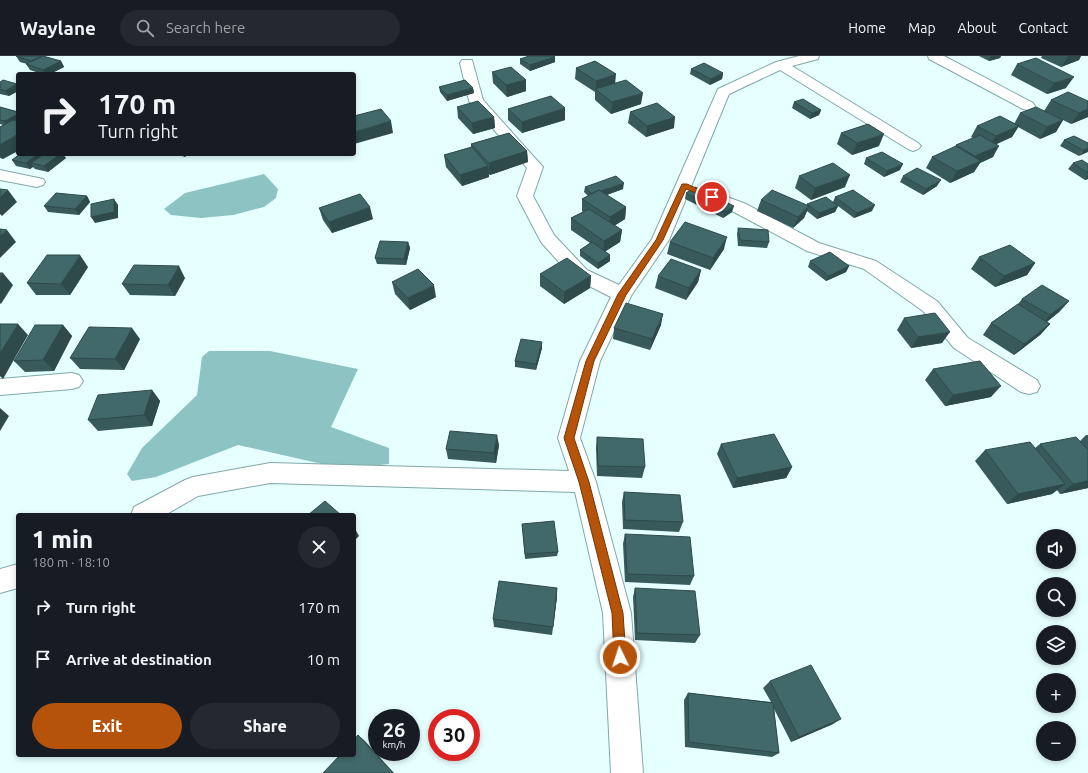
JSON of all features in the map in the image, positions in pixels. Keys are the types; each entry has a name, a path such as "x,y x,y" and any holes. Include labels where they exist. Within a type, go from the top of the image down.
{"street":[{"path":"627,773 617,613 584,482 569,438 590,361 622,294 660,240 723,92 782,65 814,56"},
{"path":"934,56 1028,106"},
{"path":"467,64 476,101 536,168 525,196 547,238 580,274 622,294"},
{"path":"782,65 913,146"},
{"path":"0,175 37,182"},
{"path":"684,186 740,208 813,247 870,265 930,306 961,343 1029,386"},
{"path":"0,387 72,381"},
{"path":"146,513 193,486 270,473 584,482"},
{"path":"0,581 16,577"}],"water":[{"path":"264,174 278,189 276,198 264,207 233,215 201,218 171,215 164,209 185,193"},
{"path":"209,351 270,351 358,369 331,427 389,448 389,464 344,469 238,445 156,477 132,481 127,474 142,448 197,395 202,357"}],"building":[{"path":"16,56 41,56 31,61"},
{"path":"43,56 61,61 43,70 26,64"},
{"path":"529,56 555,57 530,65 520,59"},
{"path":"1036,58 1074,77 1054,83 1017,64"},
{"path":"595,61 616,74 596,81 576,68"},
{"path":"704,63 723,73 711,79 691,69"},
{"path":"511,67 526,80 506,85 492,72"},
{"path":"3,80 16,85 5,91 0,89 0,82"},
{"path":"465,80 473,88 447,95 439,87"},
{"path":"626,80 643,93 612,102 595,89"},
{"path":"1068,92 1088,101 1088,109 1079,113 1051,100"},
{"path":"551,96 565,108 522,122 508,109"},
{"path":"803,99 821,110 812,113 794,102"},
{"path":"478,101 494,117 472,123 457,107"},
{"path":"657,103 675,117 647,126 630,112"},
{"path":"0,107 16,111 16,115 5,121 0,120"},
{"path":"1036,107 1063,120 1047,127 1020,113"},
{"path":"381,109 391,121 356,131 356,115"},
{"path":"1000,116 1019,126 996,136 977,126"},
{"path":"13,120 16,121 16,135 0,145 0,127"},
{"path":"868,124 884,134 857,143 841,133"},
{"path":"509,133 527,151 489,163 471,144"},
{"path":"980,135 999,146 975,156 956,145"},
{"path":"1074,136 1088,143 1088,148 1083,150 1064,140"},
{"path":"956,146 981,161 957,171 932,157"},
{"path":"472,147 488,166 460,175 444,155"},
{"path":"882,152 903,164 887,171 866,158"},
{"path":"17,156 35,156 26,163 12,160"},
{"path":"41,156 57,156 44,166 31,163"},
{"path":"1082,160 1088,164 1088,173 1073,163"},
{"path":"833,163 850,175 815,188 799,176"},
{"path":"917,168 941,180 926,189 903,176"},
{"path":"616,176 624,183 601,191 599,190 592,194 585,187"},
{"path":"695,187 734,206 725,212 686,193"},
{"path":"0,189 8,190 0,198"},
{"path":"599,190 626,207 610,217 582,199"},
{"path":"772,190 809,206 798,217 761,200"},
{"path":"853,190 875,205 857,213 835,197"},
{"path":"56,193 87,196 75,209 44,206"},
{"path":"360,194 370,207 329,222 319,208"},
{"path":"826,197 838,206 819,213 807,204"},
{"path":"114,199 114,212 91,217 91,204"},
{"path":"589,209 622,230 604,241 571,218"},
{"path":"685,222 727,237 713,258 670,242"},
{"path":"738,228 768,230 769,242 740,240"},
{"path":"0,229 7,230 0,236"},
{"path":"380,241 408,242 404,259 375,258"},
{"path":"592,242 610,255 598,263 580,250"},
{"path":"1010,245 1035,263 1004,276 979,257"},
{"path":"830,252 849,266 829,276 810,261"},
{"path":"47,255 80,255 61,284 27,283"},
{"path":"567,258 591,276 564,292 540,274"},
{"path":"671,259 701,270 689,288 658,276"},
{"path":"134,265 179,266 168,285 122,284"},
{"path":"418,269 434,285 408,298 392,282"},
{"path":"1042,285 1069,301 1050,315 1022,299"},
{"path":"626,303 663,314 652,339 614,328"},
{"path":"1018,304 1050,324 1024,344 991,323"},
{"path":"935,313 950,332 918,337 904,318"},
{"path":"0,324 18,324 0,353"},
{"path":"35,325 63,325 43,360 14,361"},
{"path":"89,327 132,328 115,359 70,358"},
{"path":"521,339 542,342 536,364 515,361"},
{"path":"980,361 1001,386 953,395 933,369"},
{"path":"152,390 144,415 88,420 98,395"},
{"path":"450,431 497,435 494,453 446,449"},
{"path":"774,434 792,467 737,478 721,444"},
{"path":"597,437 643,439 645,467 598,466"},
{"path":"1076,437 1088,450 1088,481 1073,484 1040,444"},
{"path":"1030,442 1065,484 1018,494 985,450"},
{"path":"624,492 680,495 683,522 625,520"},
{"path":"325,501 339,513 310,513"},
{"path":"554,521 558,552 525,554 522,524"},
{"path":"625,534 690,537 694,576 627,574"},
{"path":"499,581 557,588 553,627 493,619"},
{"path":"635,588 695,591 700,635 637,633"},
{"path":"811,665 841,719 799,737 770,681"},
{"path":"688,693 773,703 779,753 689,742"},
{"path":"358,735 368,746 368,761 382,761 393,773 323,773 338,757 356,757 356,738"}],"route":[{"path":"620,657 617,613 584,482 569,438 590,361 622,294 660,240 684,186 712,197"}]}
